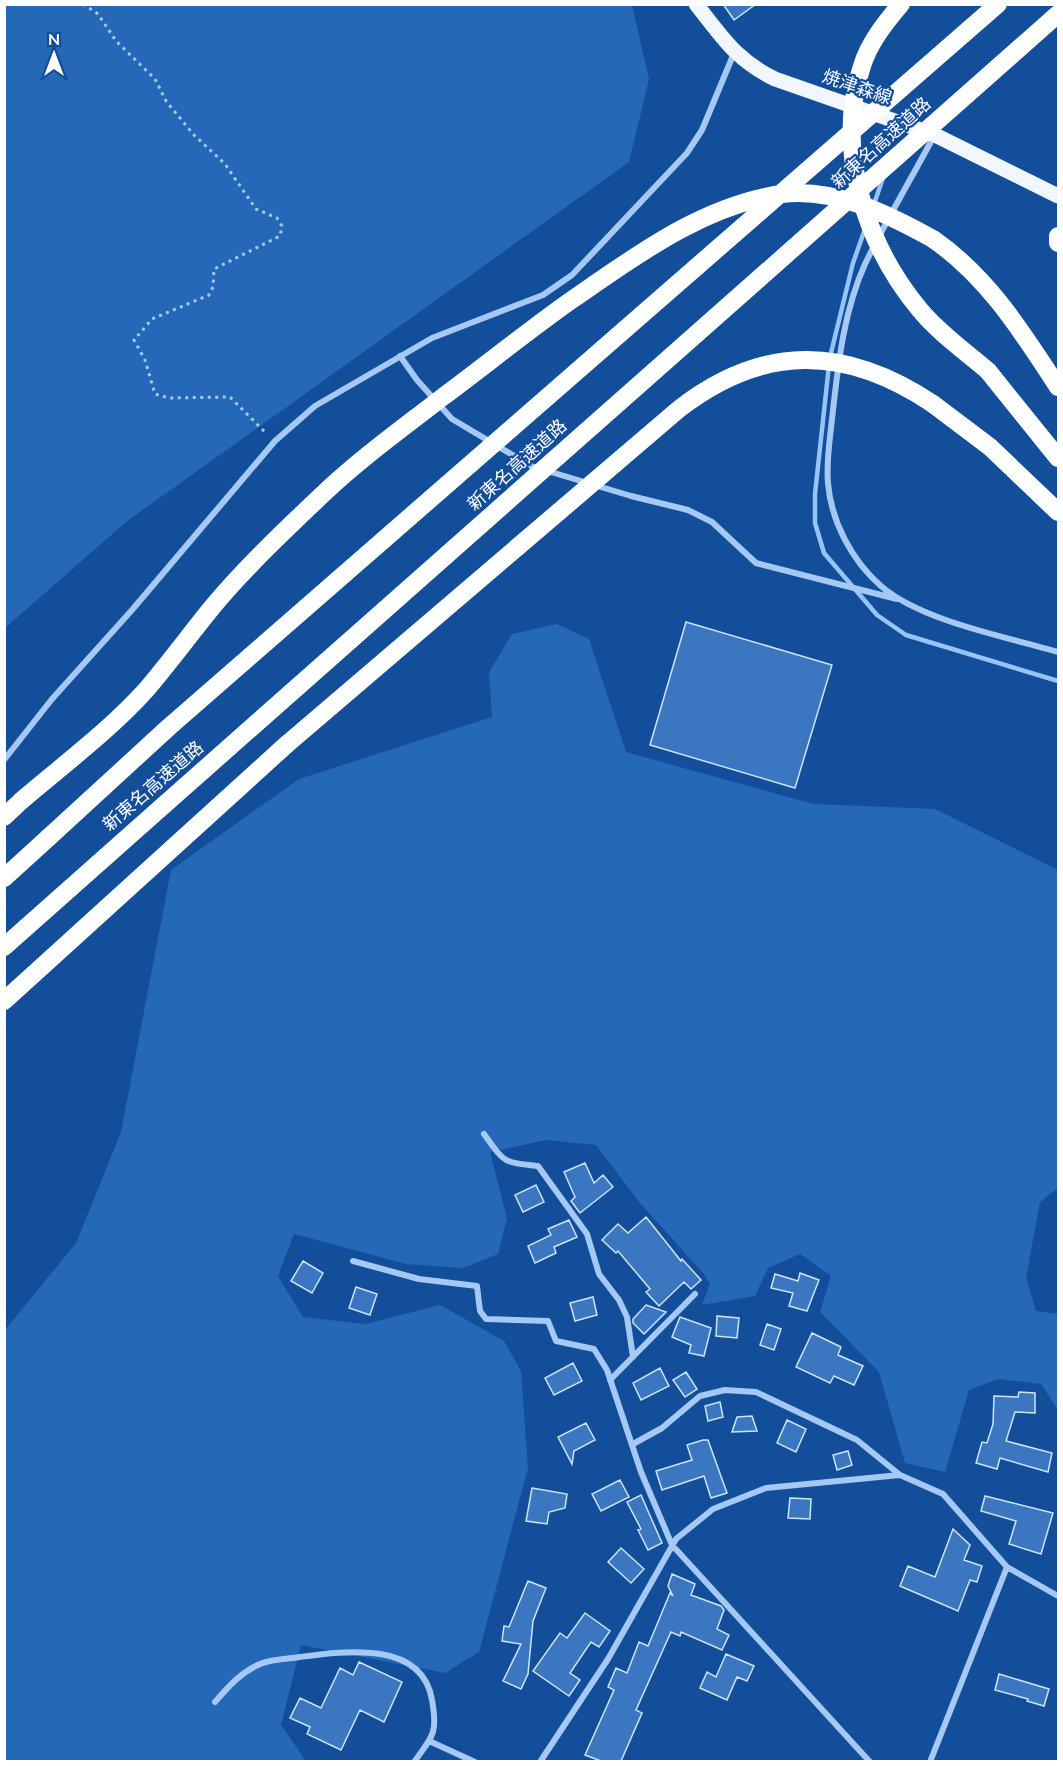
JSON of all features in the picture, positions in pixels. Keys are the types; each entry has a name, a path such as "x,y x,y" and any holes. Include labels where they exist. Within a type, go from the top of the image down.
{"highway":[{"path":"901,4 868,51 857,83 852,126 855,164 863,207 877,245 910,298 922,313 988,372 1059,458"},
{"name":"新東名高速道路","path":"4,878 169,726 998,4"},
{"name":"新東名高速道路","path":"4,947 1059,14"},
{"path":"4,817 117,719 145,690 216,602 324,494 375,449 542,321 616,269 687,225 734,204 784,194 816,194 867,207 933,239 958,256 993,292 1059,387"},
{"path":"1059,236 1059,243"},
{"path":"4,1001 286,745 679,409 712,386 761,366 816,359 867,369 933,404 990,447 1059,512"}],"main road":[{"name":"焼津森線","path":"696,4 734,53 751,68 935,135 1059,196"}],"street":[{"path":"4,760 52,699 132,610 274,441 315,406 432,338 543,295 572,275 687,153 702,130 734,53"},
{"path":"935,135 865,265 851,302 840,349 828,483 842,534 854,555 880,586 900,600 929,614 1059,652"},
{"path":"400,356 417,380 452,419 531,466 631,496 688,510 712,522 756,563 900,600"},
{"path":"484,1134 502,1159 538,1166 587,1234 599,1274 620,1300 627,1317 633,1357"},
{"path":"353,1261 419,1279 477,1286 480,1311 486,1319 548,1322 556,1341 594,1349 610,1380 633,1444 640,1472 672,1545 870,1761"},
{"path":"610,1380 695,1294"},
{"path":"633,1444 662,1428 700,1396 725,1390 756,1392 857,1440 900,1475 943,1494 1007,1567 1059,1596"},
{"path":"540,1761 608,1659 672,1545 713,1509 766,1488 900,1475"},
{"path":"930,1761 1007,1567"},
{"path":"215,1702 236,1678 262,1663 329,1653 375,1652 404,1660 422,1674 431,1693 435,1717 433,1736 414,1761"},
{"path":"429,1740 475,1761"}],"path":[{"path":"83,4 98,14 116,41 155,79 166,101 194,135 225,164 256,209 277,218 282,226 280,236 214,269 213,287 209,295 152,319 134,340 145,360 155,394 170,398 230,397 274,441"}],"shaded area":[{"path":"5,4 632,5 649,79 629,162 126,522 5,628"},
{"path":"557,624 589,639 626,752 813,804 935,809 1058,870 1058,1188 1040,1202 1026,1278 1036,1311 1058,1314 1058,1410 1041,1384 998,1379 969,1390 945,1472 905,1463 879,1372 820,1312 831,1276 800,1254 768,1268 755,1296 702,1305 710,1284 703,1273 640,1203 596,1145 546,1140 490,1152 507,1218 498,1254 463,1268 406,1264 294,1234 278,1276 303,1317 365,1324 440,1305 504,1341 521,1371 528,1468 479,1652 445,1673 301,1645 281,1725 306,1761 5,1762 5,1330 76,1243 121,1132 171,870 299,779 492,717 489,672 512,634"}],"building":[{"path":"723,4 756,4 734,20"},
{"path":"686,622 832,665 795,788 650,745"},
{"path":"585,1163 594,1183 603,1175 613,1187 580,1213 571,1201 575,1197 564,1172"},
{"path":"536,1185 544,1202 523,1212 515,1195"},
{"path":"646,1217 681,1261 682,1259 701,1280 691,1289 684,1282 659,1306 646,1292 650,1289 618,1251 616,1253 602,1240 618,1224 628,1233"},
{"path":"569,1220 577,1237 554,1247 556,1253 535,1263 528,1246 551,1235 548,1229"},
{"path":"303,1261 323,1273 312,1293 291,1281"},
{"path":"800,1273 819,1280 807,1311 789,1306 793,1293 771,1288 775,1274 798,1281"},
{"path":"356,1287 377,1294 370,1315 349,1308"},
{"path":"593,1297 597,1315 575,1321 570,1303"},
{"path":"646,1305 666,1312 644,1334 633,1323 633,1319"},
{"path":"717,1316 739,1318 737,1338 716,1336"},
{"path":"680,1317 711,1328 704,1356 689,1353 691,1345 672,1337"},
{"path":"767,1324 781,1329 774,1350 760,1345"},
{"path":"812,1333 841,1347 838,1355 863,1366 854,1385 834,1376 830,1383 796,1367"},
{"path":"573,1363 582,1381 554,1395 545,1378"},
{"path":"660,1368 669,1386 641,1400 633,1383"},
{"path":"686,1372 697,1389 685,1397 673,1380"},
{"path":"1019,1392 1035,1393 1035,1413 1015,1412 1006,1441 1052,1453 1048,1472 1000,1458 997,1469 976,1463 982,1442 987,1443 993,1424 994,1396 1018,1397"},
{"path":"720,1402 723,1417 708,1421 705,1406"},
{"path":"752,1416 757,1431 732,1432 737,1417"},
{"path":"787,1420 806,1429 796,1452 777,1443"},
{"path":"586,1423 595,1440 574,1451 572,1464 558,1437"},
{"path":"708,1440 727,1493 711,1498 704,1476 662,1490 656,1471 692,1460 687,1445"},
{"path":"848,1451 852,1465 837,1470 833,1455"},
{"path":"620,1480 629,1497 601,1511 592,1494"},
{"path":"532,1488 567,1494 565,1508 549,1512 547,1524 526,1521"},
{"path":"641,1495 662,1543 648,1550 638,1530 641,1529 627,1502"},
{"path":"985,1496 1053,1513 1041,1554 1009,1544 1016,1521 981,1511"},
{"path":"790,1498 811,1499 810,1519 788,1518"},
{"path":"953,1529 970,1545 964,1560 982,1566 977,1582 970,1580 958,1611 900,1586 908,1566 935,1577"},
{"path":"621,1548 644,1569 631,1583 608,1562"},
{"path":"672,1574 695,1584 691,1595 721,1606 724,1610 717,1629 729,1635 722,1650 681,1632 680,1636 671,1632 636,1710 642,1713 621,1761 601,1761 585,1755 614,1690 608,1687 616,1668 627,1673 639,1642 648,1646 670,1593 673,1596 668,1586"},
{"path":"528,1581 546,1588 533,1621 528,1674 521,1689 503,1681 521,1644 502,1641 504,1626 509,1627"},
{"path":"585,1613 610,1631 599,1647 591,1642 570,1673 580,1680 569,1696 533,1671 560,1633 567,1638"},
{"path":"726,1654 754,1666 747,1681 737,1677 727,1700 700,1688 707,1672 716,1677"},
{"path":"359,1662 402,1682 384,1722 360,1710 341,1750 307,1734 310,1727 290,1718 300,1698 321,1708 340,1668 353,1675"},
{"path":"999,1674 1049,1689 1044,1706 995,1690"}],"waterway":[{"path":"874,204 883,178"},
{"path":"830,357 853,263 865,229"},
{"path":"829,365 815,494 815,523 824,553 877,615 906,635 1058,681"}]}
